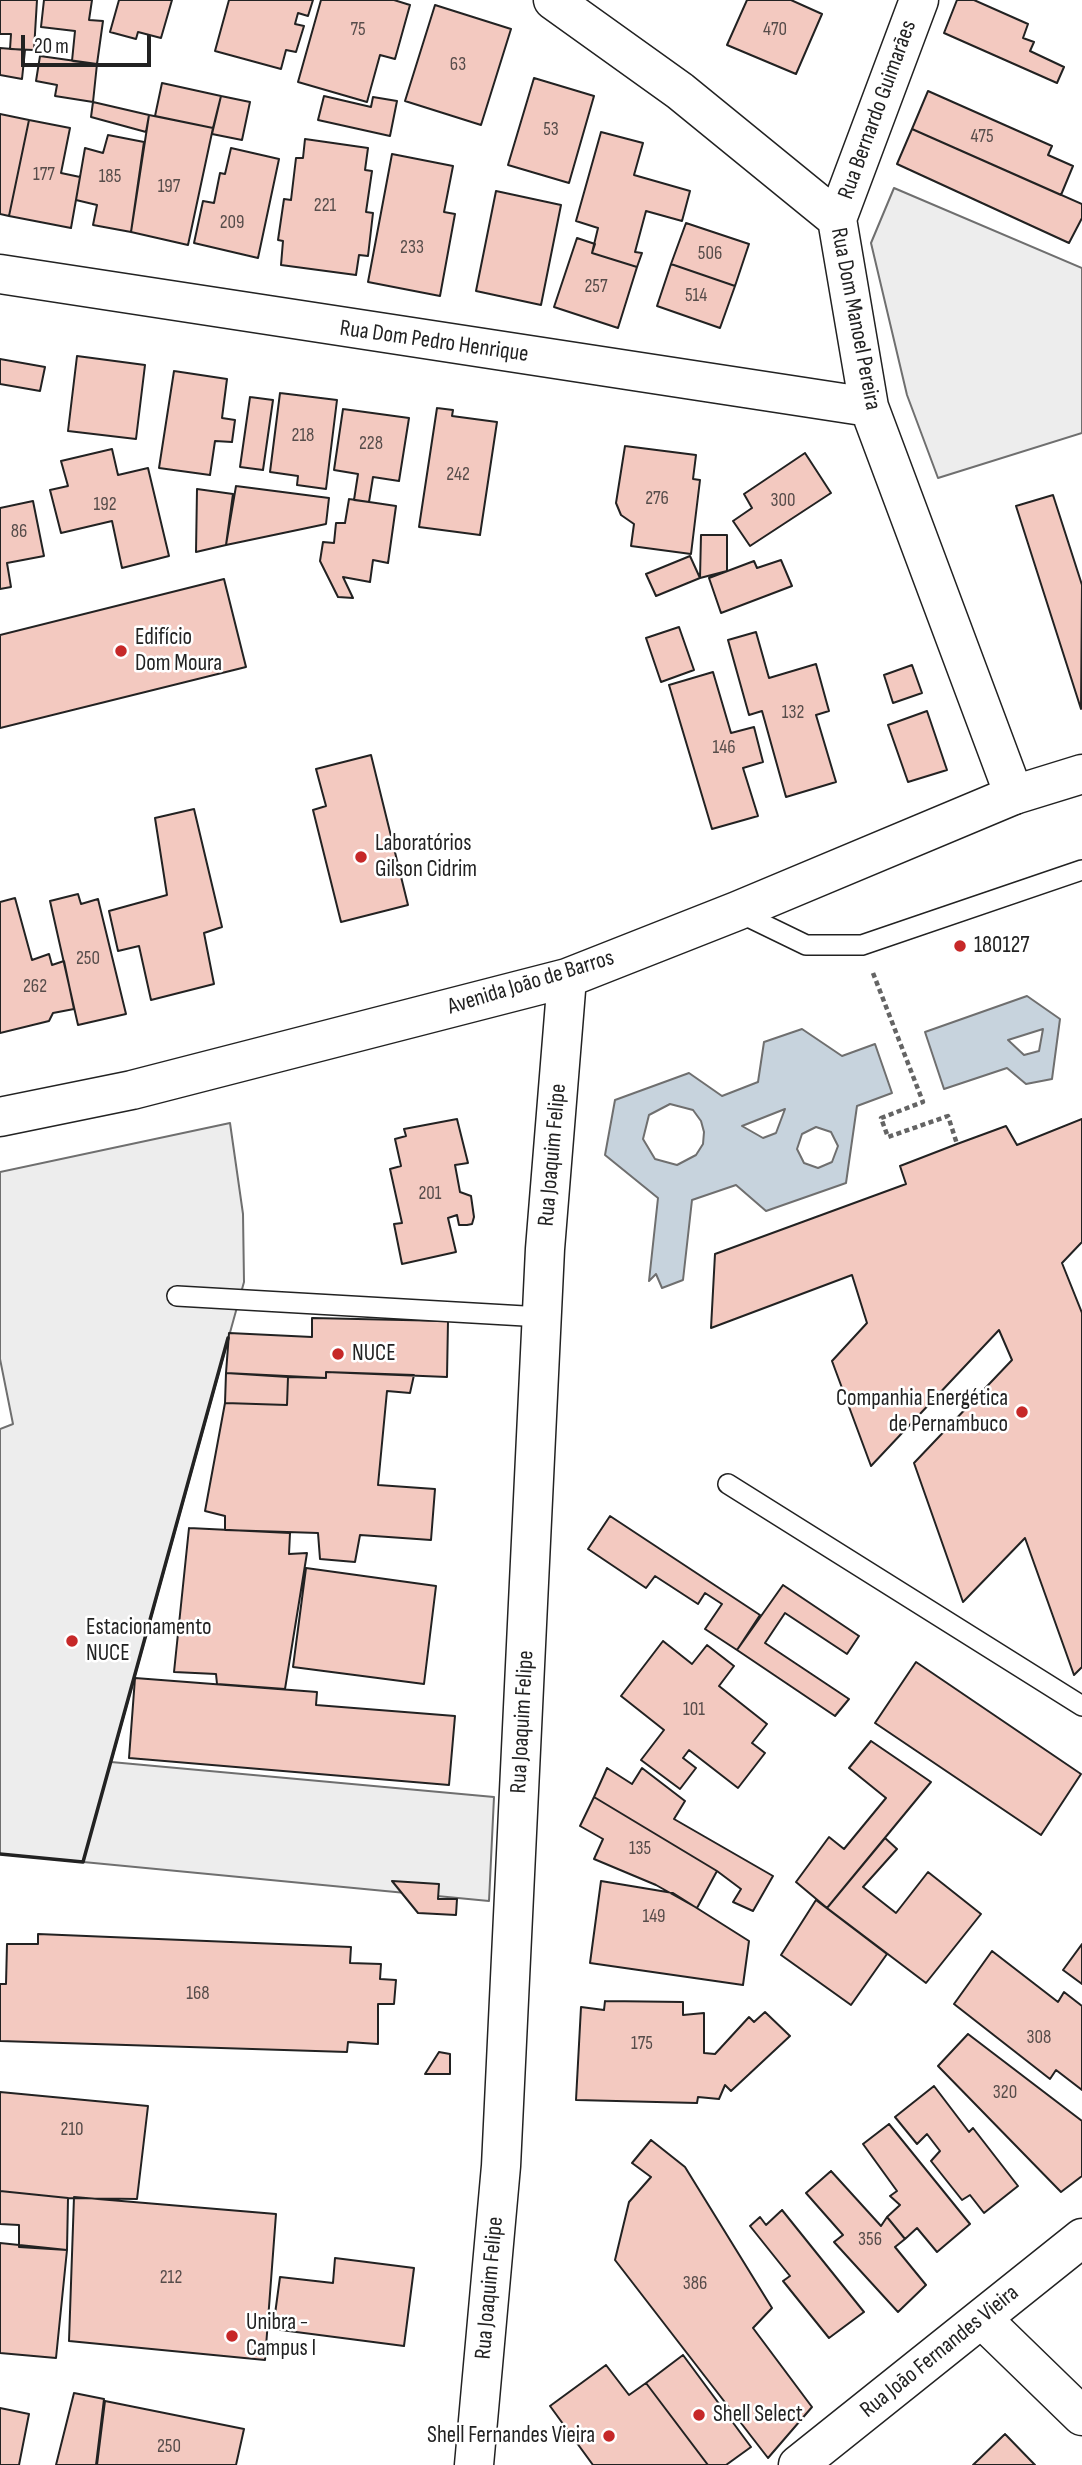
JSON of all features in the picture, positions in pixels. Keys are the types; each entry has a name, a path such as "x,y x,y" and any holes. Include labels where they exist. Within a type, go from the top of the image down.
{"main road":[{"name":"Rua Dom Manoel Pereira","path":"553,0 680,91 837,219 869,407 1014,795"},
{"name":"Rua Bernardo Guimarães","path":"837,219 919,0"},
{"name":"Rua Dom Pedro Henrique","path":"0,274 869,407"},
{"name":"Avenida João de Barros","path":"0,1116 132,1090 567,978 737,911 1014,795 1082,774"},
{"name":"Rua Joaquim Felipe","path":"474,2465 501,2166 542,1317 567,978"},
{"name":"Rua João Fernandes Vieira","path":"798,2465 1082,2238"},
{"path":"982,2319 1082,2416"}],"lane":[{"path":"737,911 806,945 862,945 1082,870"},
{"path":"177,1296 542,1317"},
{"path":"728,1483 1082,1706"}],"path":[{"path":"862,945 923,1102 881,1118 888,1137 948,1116 957,1144"}],"shaded area":[{"path":"894,188 1082,268 1082,433 938,478 907,395 871,243"},
{"path":"1027,996 1060,1019 1052,1079 1026,1084 1007,1068 944,1089 925,1032","holes":["1043,1029 1039,1051 1024,1055 1008,1040"]},
{"path":"802,1029 842,1056 875,1044 892,1093 857,1106 846,1183 766,1211 736,1185 692,1200 683,1280 662,1288 656,1274 649,1281 658,1198 605,1155 615,1100 689,1073 722,1096 758,1082 764,1042","holes":["670,1104 693,1110 701,1121 704,1132 703,1144 696,1155 677,1165 655,1159 643,1139 649,1115","785,1109 776,1133 763,1138 742,1126","816,1127 831,1132 838,1146 832,1162 818,1168 804,1163 797,1149 802,1134"]},
{"name":"Estacionamento NUCE","path":"230,1123 243,1214 244,1282 111,1762 494,1797 489,1901 0,1854 0,1429 13,1424 0,1359 0,1172"}],"building":[{"path":"0,0 37,0 34,50 10,49 11,34 0,34"},
{"path":"44,0 92,0 89,20 103,21 97,64 72,61 75,31 41,27"},
{"path":"119,0 172,0 161,38 138,32 136,39 110,32"},
{"path":"229,0 313,0 308,16 298,13 295,24 304,26 296,52 286,50 281,69 215,51"},
{"path":"321,0 394,0 410,5 395,59 380,55 367,102 298,82"},
{"path":"747,0 791,0 822,14 796,74 727,45"},
{"path":"957,0 974,0 1028,24 1023,38 1034,42 1030,51 1064,67 1057,83 944,33"},
{"path":"435,5 511,29 481,125 405,101"},
{"path":"0,48 25,50 22,79 0,75"},
{"path":"40,56 97,64 93,102 55,96 57,85 36,81"},
{"path":"534,78 594,96 569,183 508,165"},
{"path":"162,83 221,96 213,128 155,116"},
{"path":"928,91 1052,146 1048,155 1073,166 1061,195 912,129"},
{"path":"221,96 250,102 242,140 212,134"},
{"path":"324,96 371,107 373,97 397,101 390,136 318,120"},
{"path":"93,102 149,115 146,132 91,117"},
{"path":"0,114 29,120 9,216 0,214"},
{"path":"149,115 213,128 188,245 131,232"},
{"path":"29,120 70,128 61,173 80,177 71,228 9,216"},
{"path":"912,129 1082,204 1082,218 1069,243 897,164"},
{"path":"601,132 643,143 634,175 690,191 682,221 646,211 635,252 642,253 637,267 592,253 598,228 576,221"},
{"path":"108,135 144,142 131,232 93,225 97,205 76,200 85,148 103,153"},
{"path":"305,139 368,148 365,170 372,171 366,212 373,213 368,256 359,255 356,275 281,265 283,241 278,240 284,199 291,200 296,158 303,158"},
{"path":"231,148 279,159 258,258 194,243 203,201 214,203 220,173 225,174"},
{"path":"392,154 453,166 444,212 455,214 440,296 368,282"},
{"path":"496,191 561,205 541,305 476,291"},
{"path":"686,223 749,244 735,286 671,264"},
{"path":"577,238 595,244 592,253 637,267 618,328 554,307"},
{"path":"671,264 735,286 720,328 657,306"},
{"path":"77,356 145,365 136,439 68,431"},
{"path":"0,359 45,367 40,391 0,384"},
{"path":"174,371 227,379 222,418 235,420 232,442 215,441 210,475 159,468"},
{"path":"280,393 337,400 326,489 297,485 298,476 270,472"},
{"path":"250,397 273,400 263,470 240,467"},
{"path":"437,408 453,410 452,416 497,422 480,535 419,527"},
{"path":"343,409 409,418 399,481 373,477 369,502 354,500 358,474 334,470"},
{"path":"625,446 696,455 693,479 700,480 691,554 631,546 634,524 621,515 616,503"},
{"path":"112,449 118,475 148,468 169,556 122,568 112,521 61,533 50,490 68,486 61,461"},
{"path":"805,453 831,493 750,546 733,521 752,508 744,494"},
{"path":"236,486 329,498 326,524 226,545"},
{"path":"197,489 233,494 226,545 196,552"},
{"path":"1053,495 1082,585 1081,709 1016,506"},
{"path":"349,499 396,506 388,563 373,560 370,582 343,577 353,598 338,597 320,561 323,542 334,543 336,523 345,523"},
{"path":"33,501 44,556 7,563 11,587 0,589 0,508"},
{"path":"701,535 727,535 727,571 700,578"},
{"path":"690,556 700,578 656,596 646,574"},
{"path":"781,560 792,586 721,613 709,578 754,561 757,568"},
{"name":"Edifício Dom Moura","path":"224,579 246,667 0,728 0,635"},
{"path":"679,627 694,670 661,682 646,638"},
{"path":"756,632 769,678 816,664 829,711 816,715 836,782 786,797 762,711 749,715 728,640"},
{"path":"912,665 922,693 893,703 884,675"},
{"path":"713,672 731,733 754,727 763,762 743,768 758,816 712,829 669,685"},
{"path":"927,711 947,770 908,782 888,725"},
{"name":"Laboratórios Gilson Cidrim","path":"371,755 408,905 341,922 313,810 326,806 316,769"},
{"path":"194,809 222,927 204,933 214,984 151,1000 139,946 118,951 109,911 167,895 155,818"},
{"path":"78,894 81,904 98,899 126,1014 78,1025 50,901"},
{"path":"15,898 32,960 49,954 52,965 64,961 74,1009 53,1013 49,1021 0,1033 0,902"},
{"path":"457,1119 468,1163 455,1165 460,1192 471,1196 474,1217 472,1224 459,1225 457,1215 448,1218 456,1252 402,1264 394,1224 402,1223 390,1169 401,1166 395,1139 406,1136 404,1129"},
{"name":"Companhia Energética de Pernambuco","path":"1082,1119 1082,1242 1062,1263 1082,1313 1082,1667 1074,1675 1025,1538 963,1602 914,1463 1012,1360 999,1330 871,1466 832,1361 867,1323 852,1275 711,1328 715,1254 906,1184 900,1166 957,1144 1006,1126 1017,1145"},
{"name":"NUCE","path":"312,1318 448,1321 447,1377 326,1372 326,1378 226,1373 229,1333 312,1337"},
{"path":"326,1372 414,1375 410,1393 387,1391 378,1485 435,1489 431,1540 360,1535 355,1562 320,1559 318,1533 225,1530 225,1516 205,1511 225,1403 287,1405 288,1377 326,1378"},
{"path":"226,1373 288,1377 287,1405 225,1403"},
{"path":"610,1516 760,1615 737,1650 705,1629 722,1604 705,1593 698,1604 655,1576 646,1588 588,1549"},
{"path":"189,1528 290,1533 289,1554 307,1553 285,1689 217,1684 216,1674 174,1672"},
{"path":"306,1568 436,1586 424,1684 293,1667"},
{"path":"783,1585 859,1636 847,1654 785,1613 765,1643 849,1699 835,1716 737,1650"},
{"path":"663,1641 692,1664 707,1645 734,1666 719,1686 767,1724 752,1743 765,1753 738,1788 689,1750 683,1758 696,1768 680,1789 641,1760 664,1730 621,1696"},
{"path":"916,1662 1081,1774 1041,1835 875,1723"},
{"path":"135,1678 317,1692 316,1705 455,1716 449,1785 129,1758"},
{"path":"871,1741 931,1782 827,1908 796,1882 829,1837 844,1849 886,1798 849,1768"},
{"path":"607,1768 632,1784 642,1768 685,1801 674,1819 773,1876 753,1911 733,1902 741,1889 717,1871 594,1797"},
{"path":"594,1797 717,1871 697,1908 656,1885 594,1859 603,1839 580,1826"},
{"path":"885,1838 897,1849 863,1887 896,1913 928,1872 981,1914 926,1983 827,1908"},
{"path":"392,1881 439,1884 438,1899 457,1899 456,1915 418,1913"},
{"path":"601,1881 673,1893 749,1941 743,1985 590,1963"},
{"path":"816,1900 887,1954 851,2005 781,1955"},
{"path":"38,1934 351,1947 350,1963 381,1964 380,1979 396,1980 394,2004 378,2004 378,2044 348,2042 347,2052 0,2041 0,1984 6,1984 7,1944 38,1944"},
{"path":"1082,1944 1082,1984 1063,1970"},
{"path":"992,1951 1058,2002 1064,1992 1082,2006 1082,2090 1056,2070 1050,2079 954,2004"},
{"path":"605,2001 683,2002 683,2015 704,2013 704,2053 715,2054 749,2017 754,2022 765,2012 790,2036 731,2091 725,2085 719,2099 698,2097 697,2103 576,2100 581,2007 604,2010"},
{"path":"968,2034 1082,2121 1082,2176 1061,2192 938,2066"},
{"path":"439,2052 450,2054 450,2074 425,2074"},
{"path":"934,2086 969,2132 973,2128 1018,2186 984,2213 970,2195 962,2200 931,2161 940,2151 927,2134 917,2144 895,2117"},
{"path":"0,2092 148,2106 137,2199 68,2198 0,2191"},
{"path":"889,2124 970,2224 937,2252 917,2228 905,2239 887,2217 900,2205 890,2196 897,2191 863,2144"},
{"path":"651,2140 685,2167 772,2308 753,2328 812,2407 768,2458 615,2260 629,2202 651,2177 632,2163"},
{"path":"831,2171 881,2226 887,2217 905,2239 895,2247 926,2285 898,2312 834,2242 843,2235 806,2193"},
{"path":"0,2191 68,2198 67,2250 19,2247 19,2225 0,2224"},
{"path":"74,2197 276,2214 265,2360 69,2341"},
{"path":"782,2210 864,2312 829,2338 783,2281 790,2276 750,2226 760,2217 766,2225"},
{"path":"0,2243 67,2250 56,2358 0,2353"},
{"path":"335,2258 414,2268 404,2346 273,2329 280,2277 333,2283"},
{"name":"Shell Select","path":"683,2355 751,2447 726,2465 708,2465 646,2383"},
{"path":"606,2365 629,2395 646,2383 708,2465 593,2465 550,2406"},
{"path":"74,2393 104,2399 96,2465 56,2465"},
{"path":"105,2401 244,2429 236,2465 97,2465"},
{"path":"0,2408 29,2414 19,2465 0,2465"},
{"path":"1005,2434 1035,2465 973,2465"}],"wall":[{"path":"0,1854 83,1862 228,1338"}],"place":[{"name":"Edifício Dom Moura","path":"121,651"},
{"name":"Laboratórios Gilson Cidrim","path":"361,857"},
{"name":"180127","path":"960,946"},
{"name":"NUCE","path":"338,1354"},
{"name":"Companhia Energética de Pernambuco","path":"1022,1412"},
{"name":"Estacionamento NUCE","path":"72,1641"},
{"name":"Unibra - Campus I","path":"232,2336"},
{"name":"Shell Select","path":"699,2415"},
{"name":"Shell Fernandes Vieira","path":"609,2436"}]}
